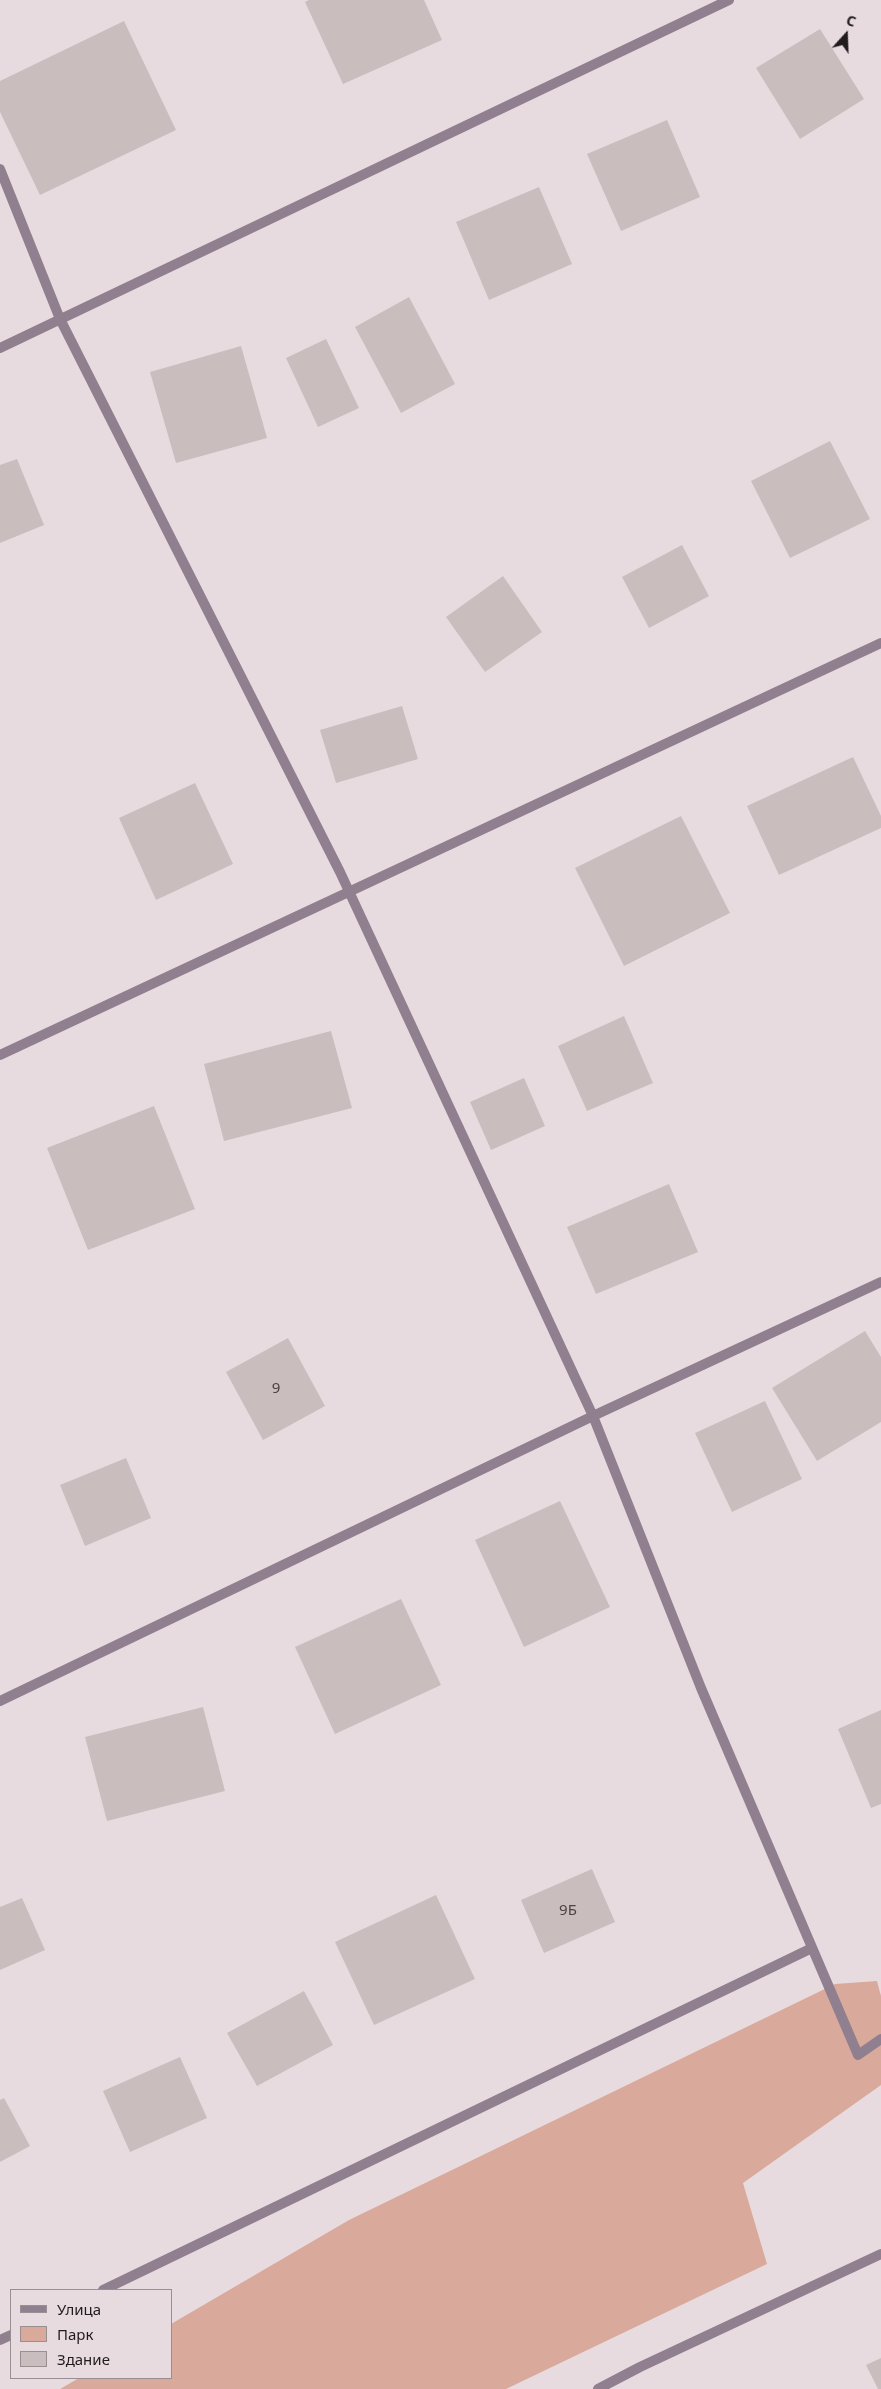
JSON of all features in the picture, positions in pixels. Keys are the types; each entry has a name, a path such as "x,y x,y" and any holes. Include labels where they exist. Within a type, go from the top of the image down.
{"street":[{"path":"0,348 729,0"},
{"path":"0,169 60,320 219,631 348,892 593,1416 701,1688 858,2055 881,2039"},
{"path":"0,1055 881,643"},
{"path":"0,1701 593,1416 881,1282"},
{"path":"105,2289 812,1948"},
{"path":"598,2389 649,2363 881,2254"}],"green space":[{"path":"877,1981 881,1996 881,2085 743,2183 767,2264 506,2389 60,2389 77,2379 172,2379 172,2323 349,2220 835,1984"}],"building":[{"path":"309,0 424,0 442,40 343,84 305,2"},
{"path":"124,21 176,130 40,195 0,112 0,81"},
{"path":"820,29 864,99 800,139 756,68"},
{"path":"667,120 700,197 621,231 587,154"},
{"path":"539,187 572,264 489,300 456,222"},
{"path":"409,297 455,384 401,413 355,327"},
{"path":"326,339 359,408 318,427 286,358"},
{"path":"241,346 267,438 176,463 150,372"},
{"path":"830,441 870,519 790,558 751,481"},
{"path":"17,459 44,525 0,543 0,465"},
{"path":"682,545 709,596 649,628 622,577"},
{"path":"503,576 542,632 485,672 446,617"},
{"path":"402,706 418,759 336,783 320,730"},
{"path":"853,757 881,816 881,828 779,875 747,806"},
{"path":"195,783 233,864 156,900 119,818"},
{"path":"681,816 730,913 624,966 575,868"},
{"path":"624,1016 653,1083 587,1111 558,1046"},
{"path":"331,1031 352,1108 224,1141 204,1064"},
{"path":"524,1078 545,1126 491,1150 470,1102"},
{"path":"154,1106 195,1209 88,1250 47,1148"},
{"path":"669,1184 698,1252 596,1294 567,1227"},
{"path":"865,1331 881,1357 881,1422 817,1461 772,1388"},
{"path":"288,1338 325,1406 263,1440 226,1372"},
{"path":"765,1401 802,1479 732,1512 695,1433"},
{"path":"126,1458 151,1518 85,1546 60,1485"},
{"path":"560,1501 610,1607 524,1647 475,1540"},
{"path":"401,1599 441,1685 335,1734 295,1647"},
{"path":"203,1707 225,1791 107,1821 85,1737"},
{"path":"881,1710 881,1804 871,1808 838,1729"},
{"path":"592,1869 615,1922 544,1953 521,1900"},
{"path":"436,1895 475,1979 374,2025 335,1942"},
{"path":"22,1898 45,1950 0,1970 0,1907"},
{"path":"304,1991 333,2045 257,2086 227,2033"},
{"path":"180,2057 207,2118 130,2152 103,2091"},
{"path":"4,2098 30,2146 0,2162 0,2100"},
{"path":"881,2358 881,2389 878,2389 866,2365"}]}
